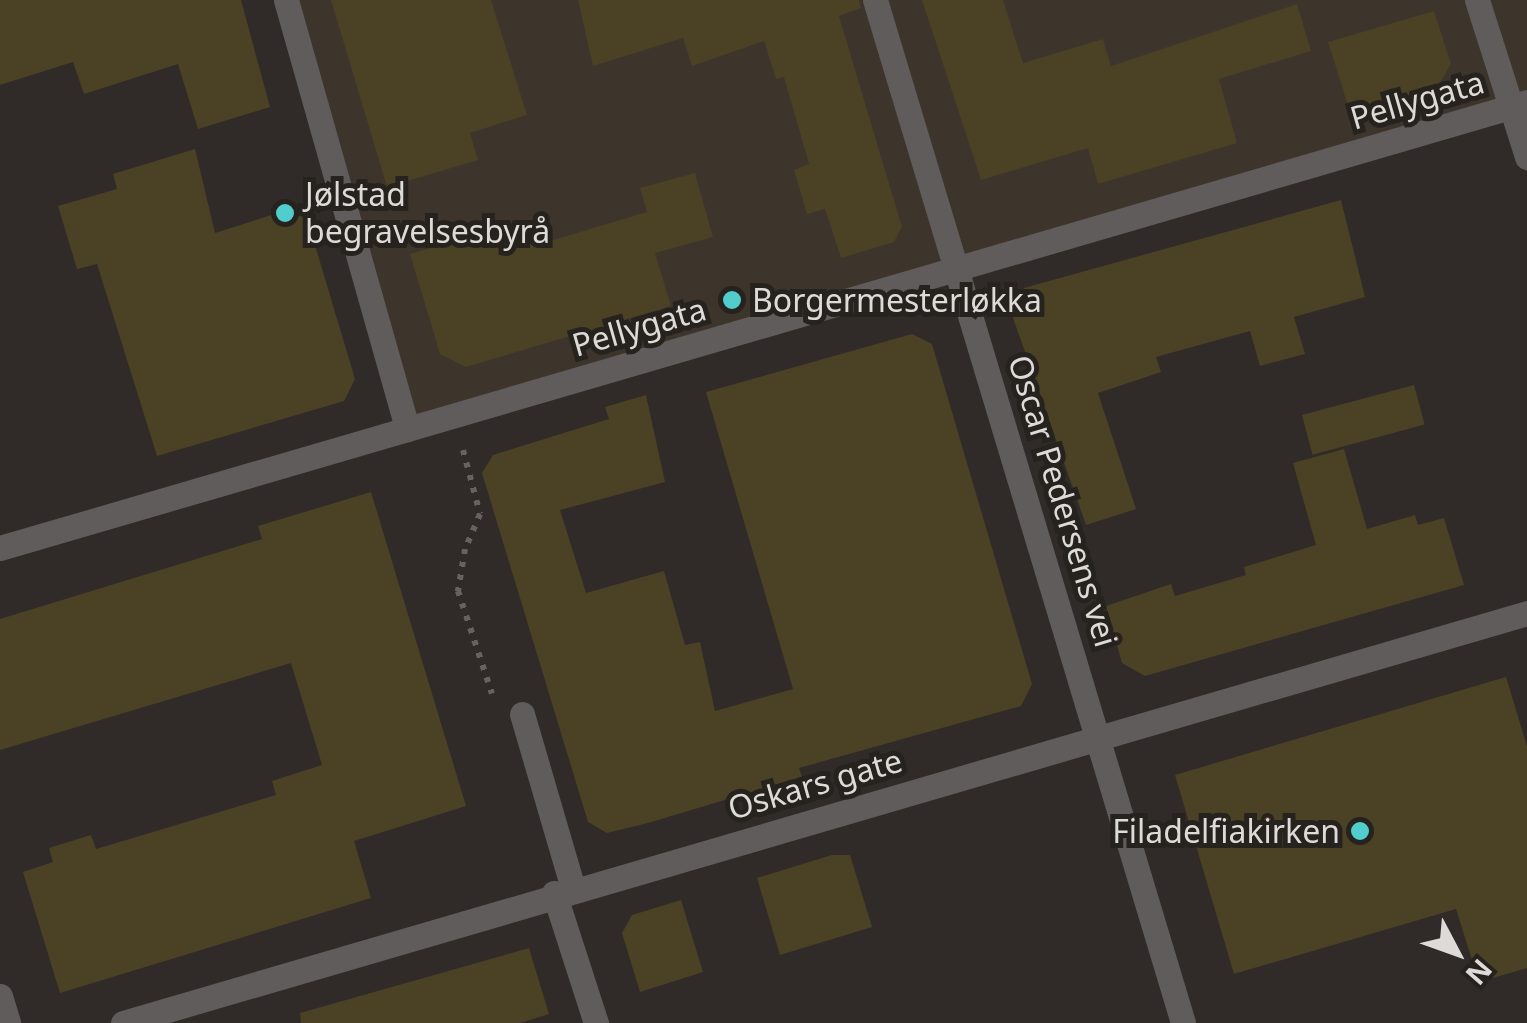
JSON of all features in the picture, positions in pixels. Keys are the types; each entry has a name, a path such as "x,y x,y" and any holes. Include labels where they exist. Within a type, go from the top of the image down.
{"street":[{"path":"286,0 407,429"},
{"name":"Oscar Pedersens vei","path":"875,0 960,267 1184,1023"},
{"path":"1478,0 1519,104 1527,157"},
{"name":"Pellygata","path":"0,548 1519,104"},
{"name":"Oskars gate","path":"123,1023 564,890 1527,613"},
{"path":"522,714 596,1023"},
{"path":"0,996 8,1023"}],"path":[{"path":"453,415 480,514 464,548 458,591 483,680 522,714"}],"shaded area":[{"path":"286,0 1527,0 1527,102 407,429"}],"building":[{"path":"0,0 241,0 270,107 198,129 178,64 84,94 73,62 0,85"},
{"path":"331,0 491,0 527,115 470,133 478,160 387,187"},
{"path":"578,0 859,0 861,8 839,16 902,227 894,242 841,258 825,209 807,214 794,170 809,164 784,77 776,79 764,41 692,66 683,38 593,66"},
{"path":"922,0 1003,0 1023,63 1103,39 1111,66 1297,4 1311,51 1219,79 1237,143 1098,184 1088,148 981,180"},
{"path":"1434,11 1451,64 1438,86 1350,112 1328,42"},
{"path":"195,149 215,233 303,205 355,379 344,401 157,456 97,264 77,269 58,206 117,189 113,174"},
{"path":"695,173 713,237 655,253 671,306 466,367 440,354 410,254 510,226 524,235 537,231 540,244 647,212 640,188"},
{"path":"1341,200 1365,297 1294,317 1305,354 1260,366 1250,331 1156,357 1161,372 1098,393 1136,509 1086,525 1011,312 1024,288"},
{"path":"912,334 932,344 1032,684 1021,706 799,768 802,777 648,823 607,833 588,822 482,473 493,455 609,419 605,407 646,395 665,482 560,510 586,593 664,571 685,645 700,642 715,711 793,689 706,392"},
{"path":"1414,385 1425,425 1313,455 1302,415"},
{"path":"1344,449 1367,529 1415,515 1418,525 1444,518 1464,585 1145,676 1122,663 1106,606 1171,584 1175,596 1246,575 1244,567 1316,545 1293,463"},
{"path":"371,492 466,806 354,841 371,898 60,993 23,872 53,862 49,848 91,835 96,849 276,795 272,781 322,765 291,663 0,750 0,619 262,539 258,526"},
{"name":"Filadelfiakirken","path":"1506,677 1527,746 1527,968 1479,982 1456,909 1234,974 1175,775"},
{"path":"832,855 850,855 872,927 780,955 757,878"},
{"path":"681,900 703,972 640,992 622,933 632,915"},
{"path":"529,948 549,1014 520,1023 301,1023 300,1013"}],"place":[{"name":"Jølstad begravelsesbyrå","path":"285,213"},
{"name":"Borgermesterløkka","path":"732,300"},
{"name":"Filadelfiakirken","path":"1360,831"}]}
